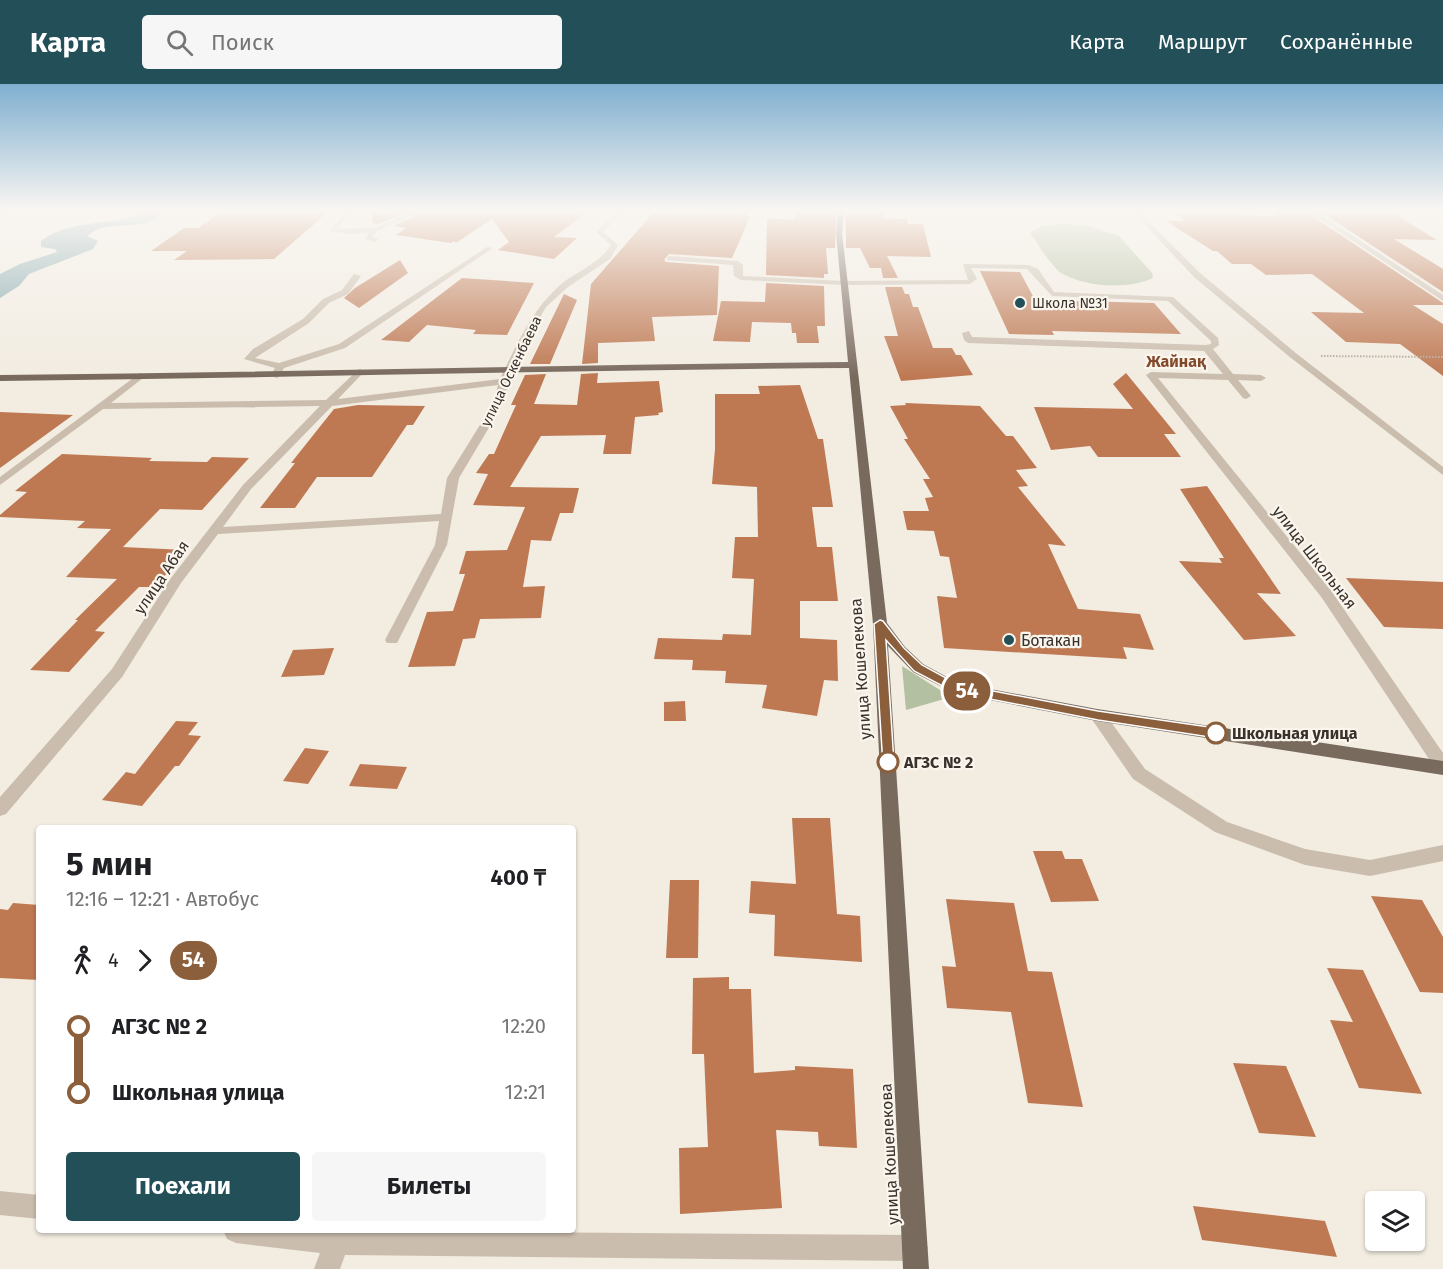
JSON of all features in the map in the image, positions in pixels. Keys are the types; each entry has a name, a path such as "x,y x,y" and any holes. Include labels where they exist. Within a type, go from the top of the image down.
{"main road":[{"name":"улица Кошелекова","path":"842,266 880,624 916,1258"},
{"path":"0,378 278,371 359,372 512,368 853,365"},
{"path":"880,624 900,651 918,668 954,688 1098,715 1443,767"}],"street":[{"path":"357,276 345,292 326,300 306,321 256,351 249,359 278,371 298,358 342,346 462,266"},
{"name":"улица Оскенбаева","path":"392,640 441,545 453,478 498,404 504,381 524,338 543,306 565,285 593,266"},
{"path":"739,266 738,276 741,278 844,283 970,282 973,279 966,266"},
{"path":"966,333 968,340 1207,348 1215,345 1215,340 1170,299 1052,294 1035,271 1029,267 985,266"},
{"path":"1189,266 1294,356 1443,472"},
{"path":"1394,266 1443,299"},
{"path":"1207,348 1246,396"},
{"name":"улица Абая","path":"0,809 117,673 176,581 247,488 359,372"},
{"name":"улица Школьная","path":"1230,377 1151,375 1327,595 1443,767"},
{"path":"0,482 140,376"},
{"path":"1230,377 1261,378"},
{"path":"103,406 331,403 504,381"},
{"path":"213,531 447,517"},
{"path":"1098,715 1139,774 1221,827 1305,857 1370,868 1443,853"},
{"path":"0,1203 36,1207"},
{"path":"287,1233 916,1258"},
{"path":"327,1269 338,1236"}],"path":[{"path":"1294,356 1443,357"}],"green space":[{"path":"1055,266 1146,266 1153,278 1131,284 1094,284 1071,278"},
{"path":"902,666 951,697 906,710"}],"water":[{"path":"15,266 49,266 29,274 19,286 0,298 0,274"}],"building":[{"path":"390,266 404,266 408,273 359,308 344,298 355,288"},
{"path":"606,266 719,266 717,315 652,317 655,341 598,343 598,363 582,364 591,284"},
{"path":"766,266 827,266 828,274 824,274 824,278 766,275"},
{"path":"869,266 892,266 898,278 883,278 881,268"},
{"path":"1254,266 1388,266 1443,303 1443,305 1413,305 1443,324 1443,376 1400,344 1346,342 1311,312 1364,313 1312,274 1266,275"},
{"path":"1404,266 1439,266 1443,269 1443,292"},
{"path":"980,271 1020,272 1035,300 1154,303 1181,334 1052,331 1054,335 1009,334"},
{"path":"462,278 534,283 507,335 473,334 476,330 427,325 409,342 381,340"},
{"path":"766,283 824,286 825,326 817,326 819,343 797,343 796,333 792,333 791,323 752,322 750,342 713,341 721,301 765,302"},
{"path":"885,287 902,287 905,294 909,294 913,307 918,307 933,348 952,348 956,355 961,355 973,375 901,381 884,336 898,336"},
{"path":"564,294 577,300 550,364 530,364"},
{"path":"598,373 597,383 659,381 663,412 658,413 659,415 635,417 631,454 603,454 606,435 541,436 510,487 579,488 573,513 560,513 551,541 531,540 523,587 545,586 541,618 480,619 475,638 463,639 455,666 408,667 427,612 453,611 465,574 459,574 466,551 507,550 525,507 473,505 488,474 476,473 489,454 494,454 516,405 511,405 525,375 546,374 534,404 577,405 581,374"},
{"path":"1126,373 1176,434 1164,434 1181,457 1098,457 1090,446 1051,450 1034,407 1133,409 1113,384"},
{"path":"800,385 818,439 823,439 833,507 812,507 817,547 832,547 838,601 800,601 800,638 837,640 838,681 824,680 817,716 762,708 767,685 725,683 726,671 692,670 693,660 654,659 658,638 722,640 723,634 751,635 754,579 732,578 735,537 758,537 757,487 712,484 715,449 715,394 760,394 758,386"},
{"path":"905,403 980,406 1006,436 1013,436 1037,468 1016,470 1028,486 1018,487 1066,546 1048,544 1078,609 1140,614 1154,650 1123,647 1127,659 944,648 937,596 957,598 949,557 940,556 934,531 907,530 903,511 929,511 925,498 933,497 923,479 930,479 904,439 908,439 890,406 906,405"},
{"path":"358,405 425,406 413,425 407,425 372,477 317,477 295,508 260,508 295,463 291,463 334,409"},
{"path":"0,412 73,415 0,468"},
{"path":"62,454 152,458 149,461 207,462 212,457 249,458 202,510 160,509 123,547 185,550 156,587 139,587 95,631 105,632 69,672 30,670 78,620 75,620 117,579 66,577 111,529 77,528 85,521 0,517 27,492 15,491"},
{"path":"1207,486 1281,594 1257,593 1296,636 1244,640 1179,561 1222,563 1219,558 1224,558 1180,489"},
{"path":"1346,578 1443,582 1443,629 1384,627"},
{"path":"334,648 324,675 281,677 293,650"},
{"path":"685,701 686,721 664,721 664,702"},
{"path":"176,721 198,722 188,735 201,736 179,766 175,766 142,806 102,800 126,772 135,774"},
{"path":"305,748 329,751 308,784 283,781"},
{"path":"360,764 407,767 397,789 349,786"},
{"path":"792,818 830,818 837,914 860,916 862,962 774,956 775,915 749,913 751,881 796,884"},
{"path":"1033,851 1062,851 1065,859 1082,859 1099,901 1051,902"},
{"path":"670,880 699,880 698,958 666,958"},
{"path":"1371,896 1422,900 1443,937 1443,993 1420,992"},
{"path":"946,899 1014,903 1028,971 1052,972 1083,1107 1028,1103 1011,1012 947,1008 942,966 956,967"},
{"path":"13,903 36,905 36,980 0,978 0,909 8,910"},
{"path":"1327,968 1363,970 1422,1094 1359,1088 1330,1020 1353,1022"},
{"path":"729,977 729,989 751,989 754,1073 795,1070 795,1066 853,1069 857,1148 819,1146 818,1132 776,1130 782,1208 680,1214 679,1148 708,1147 704,1054 692,1054 693,978"},
{"path":"1233,1063 1286,1066 1316,1137 1259,1133"},
{"path":"1193,1206 1325,1221 1337,1257 1202,1240"}],"bus line":[{"name":"54","path":"888,762 880,624 900,651 918,668 954,688 1098,715 1216,733"}],"place":[{"name":"Школа №31","path":"1020,303"},
{"name":"Ботакан","path":"1009,640"},
{"name":"Школьная улица","path":"1216,733"},
{"name":"АГЗС № 2","path":"888,762"}],"district":[{"name":"Жайнақ","path":"1176,361"}]}
